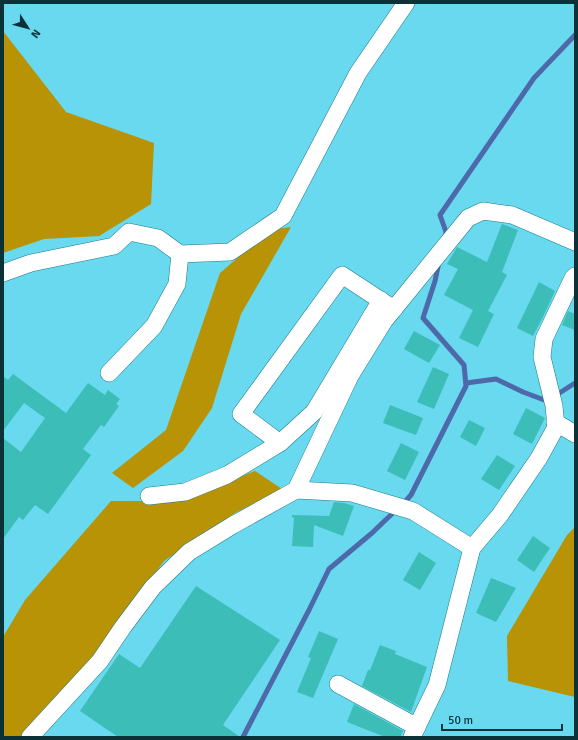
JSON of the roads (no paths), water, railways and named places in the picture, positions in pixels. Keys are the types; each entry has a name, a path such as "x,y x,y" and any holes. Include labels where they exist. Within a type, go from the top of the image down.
{"street":[{"path":"3,273 31,263 114,246 129,232 158,238 180,254 230,252 283,216 358,74 406,3"},
{"path":"149,496 185,492 199,487 227,475 280,443 314,412 387,304 430,265 468,218 483,211 512,215 575,242"},
{"path":"109,373 154,326 177,284 180,254"},
{"path":"280,443 241,414 342,275 387,304"},
{"path":"338,684 415,732 437,685 472,548 500,515 539,458 556,427 555,414 542,357 544,339 563,297 575,276"},
{"path":"296,490 350,376 384,322 387,304"},
{"path":"555,414 575,434"},
{"path":"30,737 100,661 153,587 189,552 233,525 296,490 352,492 410,510 472,548"}],"waterway":[{"path":"445,237 446,232 440,215 534,78 575,35"},
{"path":"403,504 411,495 466,386 464,365 423,318 435,281 439,262"},
{"path":"466,383 496,379 523,392 547,401 575,383"},
{"path":"243,737 329,569 372,533 397,509"}]}
